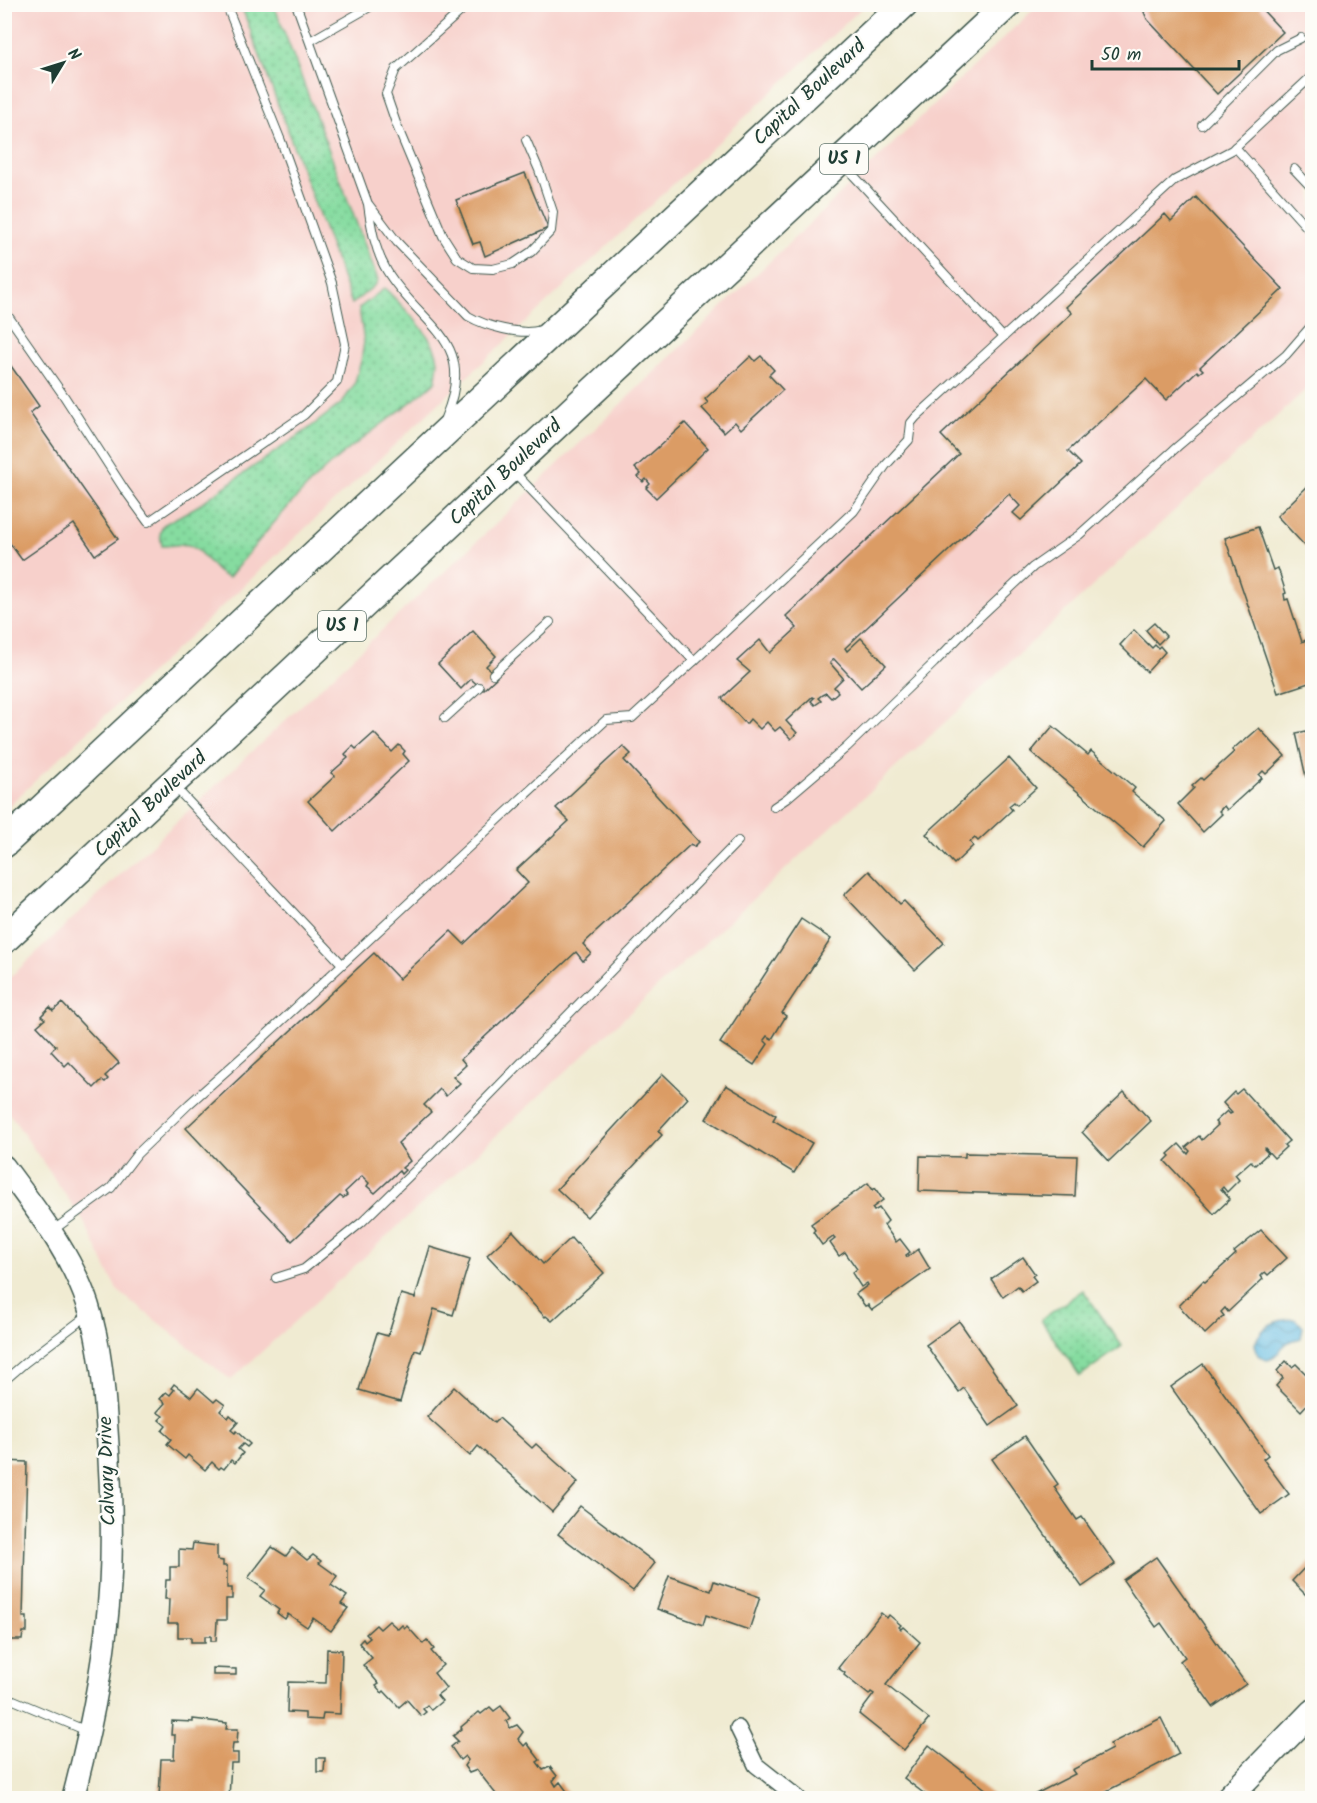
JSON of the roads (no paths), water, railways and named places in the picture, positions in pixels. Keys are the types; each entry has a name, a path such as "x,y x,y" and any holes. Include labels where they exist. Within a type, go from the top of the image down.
{"highway":[{"name":"Capital Boulevard","path":"4,844 904,4"},
{"name":"Capital Boulevard","path":"4,940 1008,4"}],"main road":[{"path":"1228,1798 1312,1712"}],"street":[{"name":"Calvary Drive","path":"4,1166 51,1231 74,1270 90,1313 103,1372 112,1488 110,1584 107,1619 88,1732 73,1798"},
{"path":"738,1728 756,1765 798,1798"}],"lane":[{"path":"4,310 148,522 304,416 337,382 345,344 332,284 280,141 226,4"},
{"path":"296,4 368,204 372,229 386,269 397,286 432,324 451,350 454,365 454,390 434,444"},
{"path":"310,42 375,4"},
{"path":"461,11 396,69 386,94 443,236 457,258 473,268 493,269 513,264 531,252 551,231 553,212 526,140"},
{"path":"1202,125 1277,50 1301,38"},
{"path":"51,1231 111,1188 144,1147 606,720 632,718 854,511 886,465 909,440 911,423 1003,337 1175,180 1235,147 1312,75"},
{"path":"1235,147 1312,233"},
{"path":"841,162 1003,337"},
{"path":"1294,169 1312,188"},
{"path":"368,204 397,242 468,316 495,327 534,332 564,323"},
{"path":"774,807 846,747 1033,567 1079,535 1178,446 1286,355 1312,325"},
{"path":"511,468 694,661"},
{"path":"493,674 550,622"},
{"path":"446,718 479,687"},
{"path":"172,784 342,964"},
{"path":"276,1278 304,1269 362,1222 436,1150 738,841"},
{"path":"4,1381 90,1313"},
{"path":"4,1696 88,1732"}],"water":[{"path":"1294,1319 1303,1326 1301,1338 1288,1343 1270,1359 1266,1360 1258,1355 1255,1344 1265,1328 1275,1322"}]}
